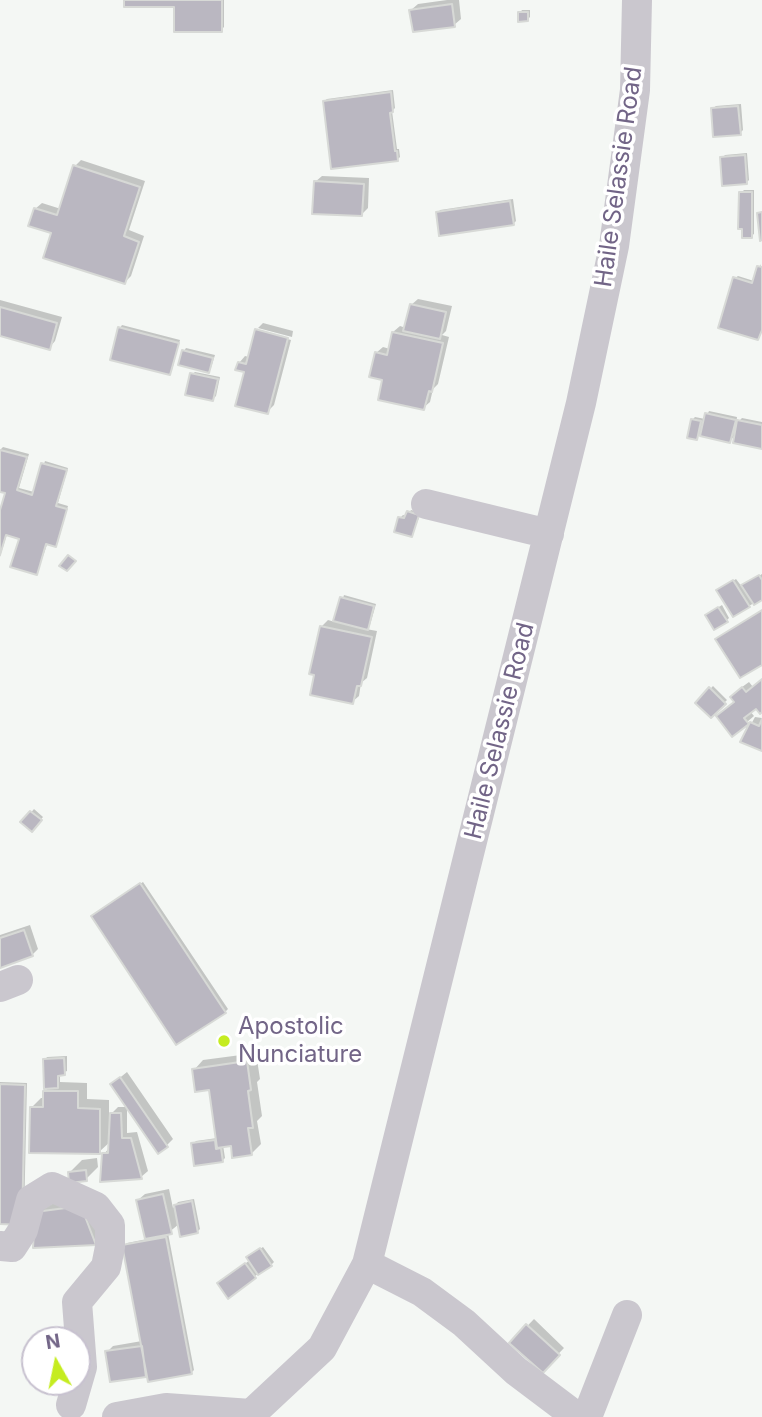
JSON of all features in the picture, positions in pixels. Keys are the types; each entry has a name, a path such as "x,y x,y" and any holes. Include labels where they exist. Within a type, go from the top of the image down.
{"street":[{"name":"Haile Selassie Road","path":"250,1416 322,1348 367,1264 581,403 614,246 635,90 637,0"},
{"path":"426,504 549,534"},
{"path":"0,1246 12,1247 23,1230 32,1200 52,1187 96,1207 110,1225 106,1267 77,1302 82,1367 71,1405"},
{"path":"367,1264 422,1292 464,1323 516,1371 577,1417"},
{"path":"587,1417 627,1314"},
{"path":"117,1417 166,1408 250,1416"}],"building":[{"path":"124,0 222,0 222,32 174,32 174,7 124,7"},
{"path":"452,4 455,27 413,32 409,10"},
{"path":"518,12 528,12 528,21 518,22"},
{"path":"391,92 393,112 390,113 398,161 331,169 323,101"},
{"path":"738,106 741,135 713,137 711,108"},
{"path":"745,155 747,184 722,186 720,157"},
{"path":"73,165 140,187 124,236 139,242 125,284 43,258 51,233 28,226 34,208 57,215"},
{"path":"314,181 364,184 362,216 312,214"},
{"path":"739,192 752,192 752,238 742,238 742,229 738,229"},
{"path":"510,201 514,225 439,236 436,212"},
{"path":"762,212 762,240 760,241 757,213"},
{"path":"757,266 762,267 762,330 758,340 718,328 733,277 752,283"},
{"path":"410,304 446,312 440,339 403,331"},
{"path":"0,307 57,323 50,350 0,336"},
{"path":"118,327 179,343 170,375 110,360"},
{"path":"255,329 288,338 268,414 235,406 244,372 235,370 238,362 246,364"},
{"path":"392,332 443,343 432,392 429,391 424,410 378,400 382,380 369,377 375,352 387,355"},
{"path":"182,350 213,358 209,373 178,365"},
{"path":"190,373 218,379 213,401 185,395"},
{"path":"705,413 736,420 730,443 700,436"},
{"path":"691,419 701,421 697,440 687,438"},
{"path":"737,420 762,425 762,449 733,443"},
{"path":"0,450 27,457 17,490 32,495 41,463 67,470 56,506 67,509 56,547 46,544 37,575 10,567 19,539 6,535 0,555 0,510 5,493 0,492"},
{"path":"407,511 419,515 412,537 394,532 398,517 404,518"},
{"path":"68,555 76,561 67,571 59,566"},
{"path":"759,575 762,580 762,600 754,605 741,585"},
{"path":"733,580 750,607 733,617 716,590"},
{"path":"340,597 374,606 368,630 333,621"},
{"path":"718,607 728,622 714,630 705,615"},
{"path":"762,610 762,665 740,678 715,639"},
{"path":"320,626 372,637 361,686 357,686 353,704 310,695 314,675 309,674"},
{"path":"762,679 762,712 760,714 756,709 744,718 749,724 732,737 716,716 734,702 730,697 742,687 746,692"},
{"path":"709,687 726,704 711,718 695,703"},
{"path":"762,719 762,751 740,742 750,722 759,726"},
{"path":"30,811 42,820 32,832 20,822"},
{"path":"140,883 226,1013 176,1045 91,916"},
{"path":"24,930 33,956 0,968 0,938"},
{"path":"64,1058 65,1075 58,1076 58,1088 44,1089 43,1059"},
{"path":"247,1061 253,1128 248,1128 252,1155 232,1158 231,1146 217,1148 209,1090 195,1092 192,1069"},
{"path":"120,1077 168,1147 158,1154 110,1084"},
{"path":"0,1084 25,1085 22,1225 0,1224"},
{"path":"43,1091 78,1091 78,1108 100,1109 100,1154 29,1153 30,1107 43,1107"},
{"path":"110,1113 121,1113 122,1138 131,1138 142,1179 100,1182 102,1153 108,1153"},
{"path":"215,1140 216,1149 221,1148 223,1162 194,1166 191,1143"},
{"path":"86,1170 87,1181 69,1183 68,1172"},
{"path":"163,1194 172,1234 145,1239 136,1200"},
{"path":"192,1201 198,1233 180,1237 174,1205"},
{"path":"81,1206 96,1245 33,1248 35,1212"},
{"path":"166,1237 192,1374 148,1382 122,1245"},
{"path":"260,1248 272,1266 258,1275 246,1257"},
{"path":"245,1263 256,1278 228,1299 217,1283"},
{"path":"526,1324 560,1355 543,1373 509,1343"},
{"path":"142,1346 146,1377 110,1382 105,1351"}],"place":[{"name":"Apostolic Nunciature","path":"224,1041"}]}
